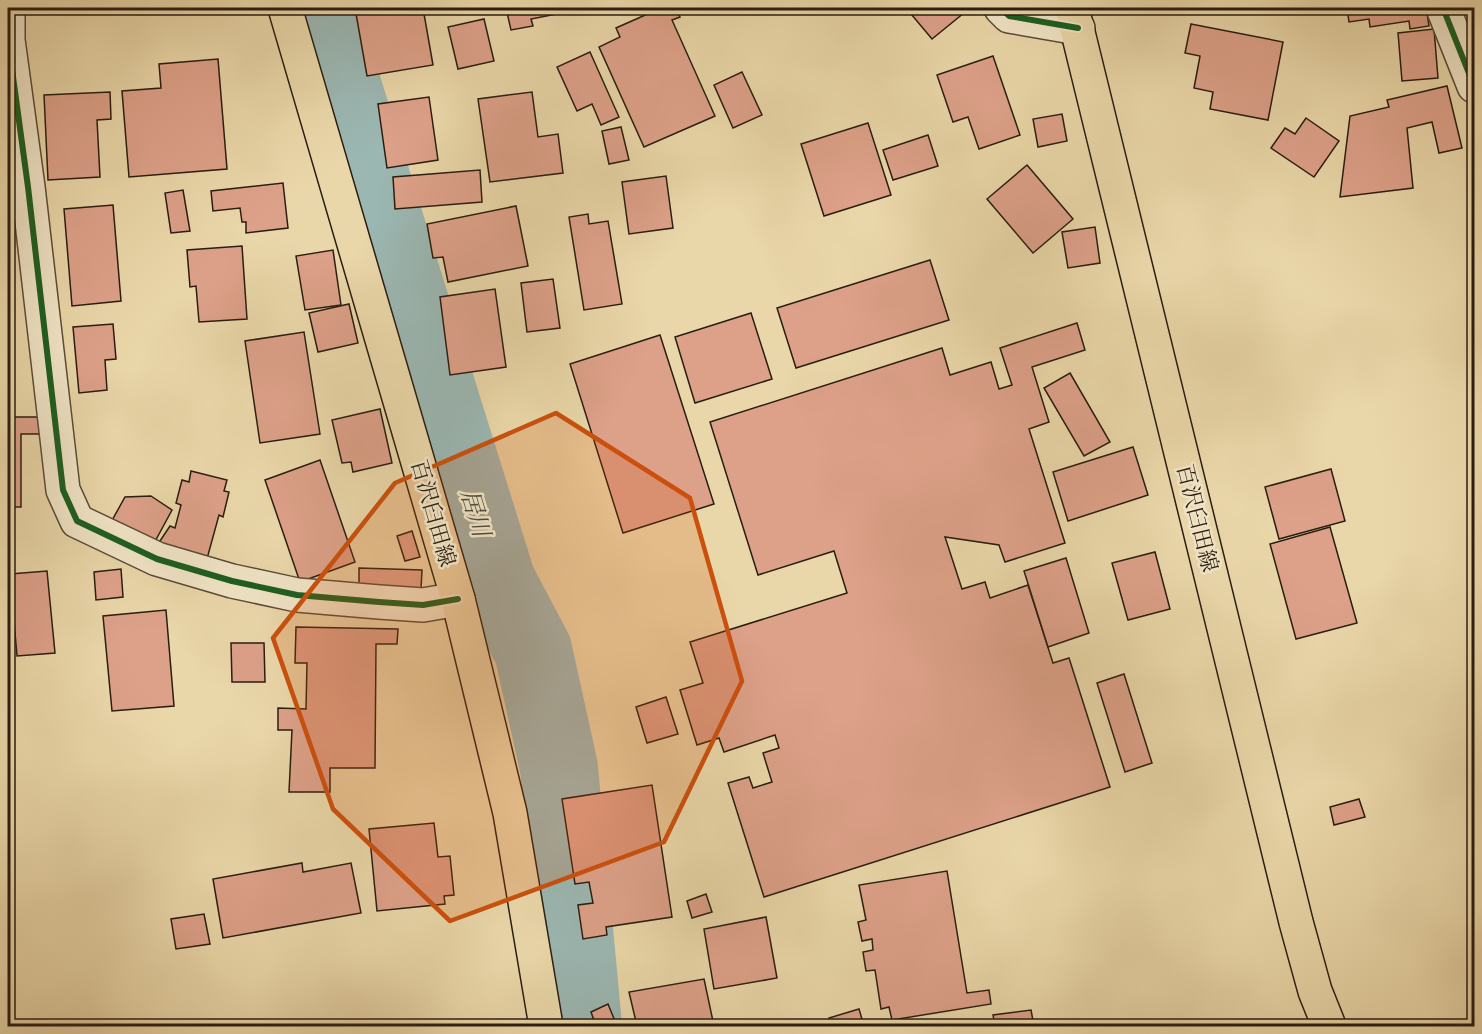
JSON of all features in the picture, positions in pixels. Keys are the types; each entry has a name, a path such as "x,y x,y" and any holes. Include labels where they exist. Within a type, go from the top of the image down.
{"main road":[{"name":"百沢臼田線","path":"285,8 458,599 510,813 546,1026"},
{"name":"百沢臼田線","path":"1075,18 1296,922 1315,991 1329,1026"}],"street":[{"path":"8,8 8,40 28,187 63,490 77,521 157,559 232,581 297,595 423,605 458,599"},
{"path":"1001,8 1009,16 1075,18"},
{"path":"1443,8 1474,86"}],"highlighted area":[{"path":"556,413 690,498 742,681 664,842 450,921 333,809 273,638 395,483"}],"building":[{"path":"156,8 191,8 192,9 157,13"},
{"path":"355,8 423,8 433,65 367,76"},
{"path":"506,8 571,8 572,11 531,19 533,26 511,30"},
{"path":"661,8 675,8 680,17 672,20 715,116 644,147 599,47 620,37 616,28"},
{"path":"906,8 970,8 932,39"},
{"path":"1347,8 1420,8 1421,14 1427,13 1429,26 1410,29 1409,21 1370,27 1369,19 1349,22"},
{"path":"484,19 494,61 458,69 448,27"},
{"path":"1191,24 1283,42 1268,120 1210,109 1213,92 1194,88 1200,56 1185,53"},
{"path":"1434,29 1438,78 1402,81 1398,33"},
{"path":"590,52 619,117 601,125 592,104 577,111 557,67"},
{"path":"993,56 1020,135 979,149 968,117 953,122 937,75"},
{"path":"218,59 227,169 129,177 122,91 161,88 159,64"},
{"path":"742,72 762,115 733,128 714,85"},
{"path":"1447,86 1462,148 1439,153 1432,122 1407,128 1413,188 1340,197 1350,116 1389,107 1387,100"},
{"path":"110,92 111,119 97,120 100,177 48,180 44,95"},
{"path":"532,92 538,137 558,134 563,173 490,182 478,99"},
{"path":"429,97 438,160 387,168 378,104"},
{"path":"1062,114 1067,141 1038,147 1033,119"},
{"path":"1306,118 1339,141 1314,177 1271,148 1285,128 1295,134"},
{"path":"868,123 891,195 824,216 801,144"},
{"path":"621,127 629,160 609,164 602,131"},
{"path":"928,135 938,166 893,180 883,150"},
{"path":"1027,165 1073,219 1033,253 987,199"},
{"path":"480,170 482,202 395,209 393,177"},
{"path":"666,176 673,228 629,234 622,182"},
{"path":"283,183 288,228 246,233 246,222 242,222 240,208 213,211 211,191"},
{"path":"183,190 190,231 171,233 165,193"},
{"path":"113,205 121,301 72,306 64,209"},
{"path":"516,206 528,266 448,282 443,257 433,258 427,224"},
{"path":"588,214 589,224 608,221 622,304 584,310 569,217"},
{"path":"1095,227 1100,263 1068,268 1062,232"},
{"path":"242,246 247,319 199,322 196,286 190,287 187,250"},
{"path":"333,250 341,305 305,310 296,256"},
{"path":"930,260 949,320 796,368 777,308"},
{"path":"553,279 560,328 527,332 521,283"},
{"path":"495,289 506,367 450,375 440,297"},
{"path":"349,304 358,343 318,352 309,313"},
{"path":"751,313 772,379 695,403 675,337"},
{"path":"1077,323 1085,350 1032,367 1049,422 1029,429 1065,543 1005,562 999,545 945,537 962,589 985,582 990,598 1028,585 1053,663 1069,658 1110,787 764,897 728,783 749,777 753,788 772,782 763,753 779,748 775,735 724,752 719,738 697,745 680,690 703,683 690,642 847,593 834,551 758,575 710,422 942,348 950,375 991,362 999,389 1012,385 1000,348"},
{"path":"113,324 116,359 105,360 107,390 79,393 73,327"},
{"path":"304,332 320,434 260,443 245,341"},
{"path":"660,335 714,504 623,533 570,364"},
{"path":"1070,373 1110,442 1084,456 1044,388"},
{"path":"380,409 392,463 353,472 351,462 342,463 332,420"},
{"path":"8,417 40,417 40,434 21,434 21,507 8,507"},
{"path":"1133,447 1148,495 1068,521 1053,472"},
{"path":"320,460 355,562 300,582 265,480"},
{"path":"1331,469 1345,521 1279,539 1265,487"},
{"path":"191,471 227,480 224,491 229,492 223,517 219,515 205,566 156,547 170,526 175,528 181,505 176,503 182,480 189,482"},
{"path":"151,496 172,510 152,547 110,524 125,497"},
{"path":"1330,527 1357,623 1296,639 1270,544"},
{"path":"412,531 420,557 405,561 397,536"},
{"path":"1155,552 1170,609 1128,620 1112,563"},
{"path":"1066,558 1089,633 1048,647 1024,571"},
{"path":"359,568 422,570 421,589 359,586"},
{"path":"121,569 123,597 96,600 94,572"},
{"path":"47,571 55,653 17,656 10,574"},
{"path":"166,610 174,706 112,711 103,616"},
{"path":"296,627 398,629 397,644 376,644 375,768 330,768 330,792 289,792 292,730 278,730 278,708 306,709 307,663 295,663"},
{"path":"231,643 264,643 265,682 232,682"},
{"path":"1124,674 1152,763 1125,772 1097,683"},
{"path":"666,697 678,734 647,743 636,707"},
{"path":"652,785 672,917 606,927 607,935 583,939 578,905 593,903 589,882 575,884 562,799"},
{"path":"1359,799 1365,817 1334,825 1330,807"},
{"path":"434,823 438,857 450,856 454,895 444,896 445,904 377,911 369,829"},
{"path":"302,863 303,872 351,863 361,913 223,938 213,879"},
{"path":"947,871 967,993 989,990 991,1004 892,1020 889,1007 881,1009 875,970 866,971 863,952 873,950 872,939 862,941 858,922 866,920 859,885"},
{"path":"706,894 712,912 692,918 687,901"},
{"path":"204,914 210,944 176,949 171,919"},
{"path":"766,917 777,978 714,989 704,929"},
{"path":"704,979 714,1026 637,1026 629,992"},
{"path":"608,1004 617,1026 596,1026 591,1012"},
{"path":"859,1009 864,1026 831,1026 829,1018"},
{"path":"1031,1010 1034,1026 995,1026 993,1015"},
{"path":"971,1020 972,1026 929,1026 940,1025"}],"waterway":[{"name":"居川","path":"318,8 497,582 533,650 559,768 583,1026"}],"cycle path":[{"path":"8,8 8,40 28,187 63,490 77,521 157,559 232,581 297,595 423,605 458,599"},
{"path":"1001,8 1009,16 1078,28"},
{"path":"1443,8 1474,86"}]}
